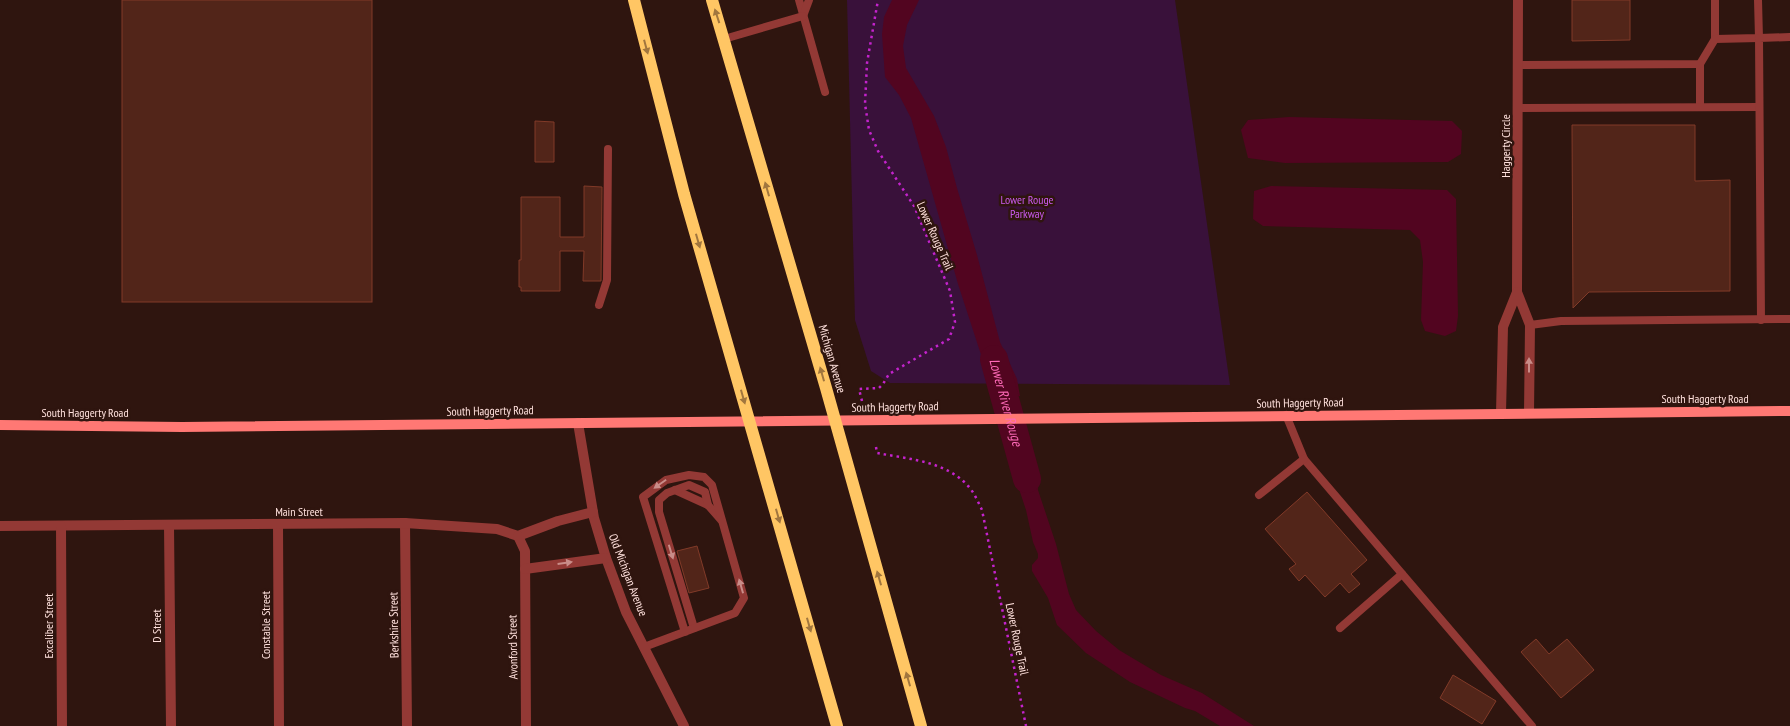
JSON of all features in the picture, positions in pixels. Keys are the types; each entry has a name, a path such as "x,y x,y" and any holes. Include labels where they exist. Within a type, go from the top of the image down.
{"main road":[{"path":"634,0 684,194 837,726"},
{"name":"Michigan Avenue","path":"712,0 836,421 921,726"},
{"name":"South Haggerty Road","path":"0,425 191,427 1790,411"}],"street":[{"name":"Haggerty Circle","path":"1501,413 1503,327 1517,292 1518,0"},
{"name":"Haggerty Circle","path":"1517,292 1530,325 1529,413"},
{"name":"Old Michigan Avenue","path":"578,423 593,512 606,558 626,612 681,725"},
{"path":"518,536 558,521 593,512"},
{"name":"Constable Street","path":"278,524 279,726"},
{"name":"Main Street","path":"0,526 405,524 497,529 518,536"},
{"name":"Berkshire Street","path":"405,524 407,726"},
{"name":"D Street","path":"169,525 171,726"},
{"name":"Excaliber Street","path":"61,526 62,726"},
{"name":"Avonford Street","path":"518,536 525,552 526,726"},
{"path":"525,569 606,558"}],"lane":[{"path":"799,0 825,92"},
{"path":"803,16 809,0"},
{"path":"1700,107 1700,64 1715,39 1714,0"},
{"path":"1758,0 1761,320"},
{"path":"724,39 803,16"},
{"path":"1715,39 1790,37"},
{"path":"1518,65 1700,64"},
{"path":"1518,108 1759,106"},
{"path":"599,305 607,280 608,148"},
{"path":"1530,325 1561,321 1790,319"},
{"path":"1286,415 1304,459 1532,726"},
{"path":"1259,496 1304,459"},
{"path":"644,647 685,632 694,628 735,613 744,598 712,485 704,477 689,475 666,480 643,497 685,632"},
{"path":"694,628 659,512 659,500 667,493 675,490 708,505 723,521"},
{"path":"1340,628 1402,574"}],"path":[{"name":"Lower Rouge Trail","path":"862,401 859,389 879,388 889,374 948,339 955,322 950,291 914,206 878,150 869,130 865,104 867,63 878,0"},
{"name":"Lower Rouge Trail","path":"876,447 877,453 950,470 969,487 982,510 1026,726"}],"green space":[{"name":"Lower Rouge Parkway","path":"847,0 1175,0 1230,385 890,383 871,371 855,320"}],"shaded area":[{"path":"892,0 919,0 907,25 903,46 906,68 934,116 946,147 1000,342 1017,379 1020,396 991,395 986,370 958,284 911,118 899,95 885,77 882,34 884,17"},
{"path":"1289,117 1452,121 1462,131 1461,154 1448,162 1285,163 1248,158 1241,130 1248,120"},
{"path":"1271,186 1447,190 1456,199 1458,316 1456,331 1445,336 1425,331 1421,320 1423,262 1420,240 1410,230 1263,226 1253,219 1254,191"},
{"path":"1004,444 1032,445 1036,463 1038,490 1056,544 1069,594 1076,610 1096,631 1119,650 1161,675 1202,693 1254,726 1220,726 1195,711 1130,682 1086,653 1057,625 1048,598 1032,571 1032,565 1038,558 1038,554 1033,542 1026,510"}],"building":[{"path":"122,0 372,0 372,302 122,302"},
{"path":"1572,0 1630,0 1630,40 1572,41"},
{"path":"535,121 554,122 554,162 535,162"},
{"path":"1572,125 1695,125 1695,181 1730,180 1730,291 1589,292 1573,308"},
{"path":"584,186 602,187 601,281 583,281 584,251 560,251 560,291 521,291 521,287 519,287 519,260 521,260 521,197 560,197 560,237 584,237"},
{"path":"1307,492 1367,560 1351,574 1360,584 1349,593 1340,583 1325,597 1305,575 1299,581 1289,569 1296,564 1265,529"},
{"path":"697,546 709,588 689,593 677,551"},
{"path":"1536,639 1549,654 1567,639 1594,670 1561,698 1521,652"},
{"path":"1453,675 1496,701 1482,724 1440,698"}],"waterway":[{"name":"Lower River Rouge","path":"994,359 1027,479"}]}
